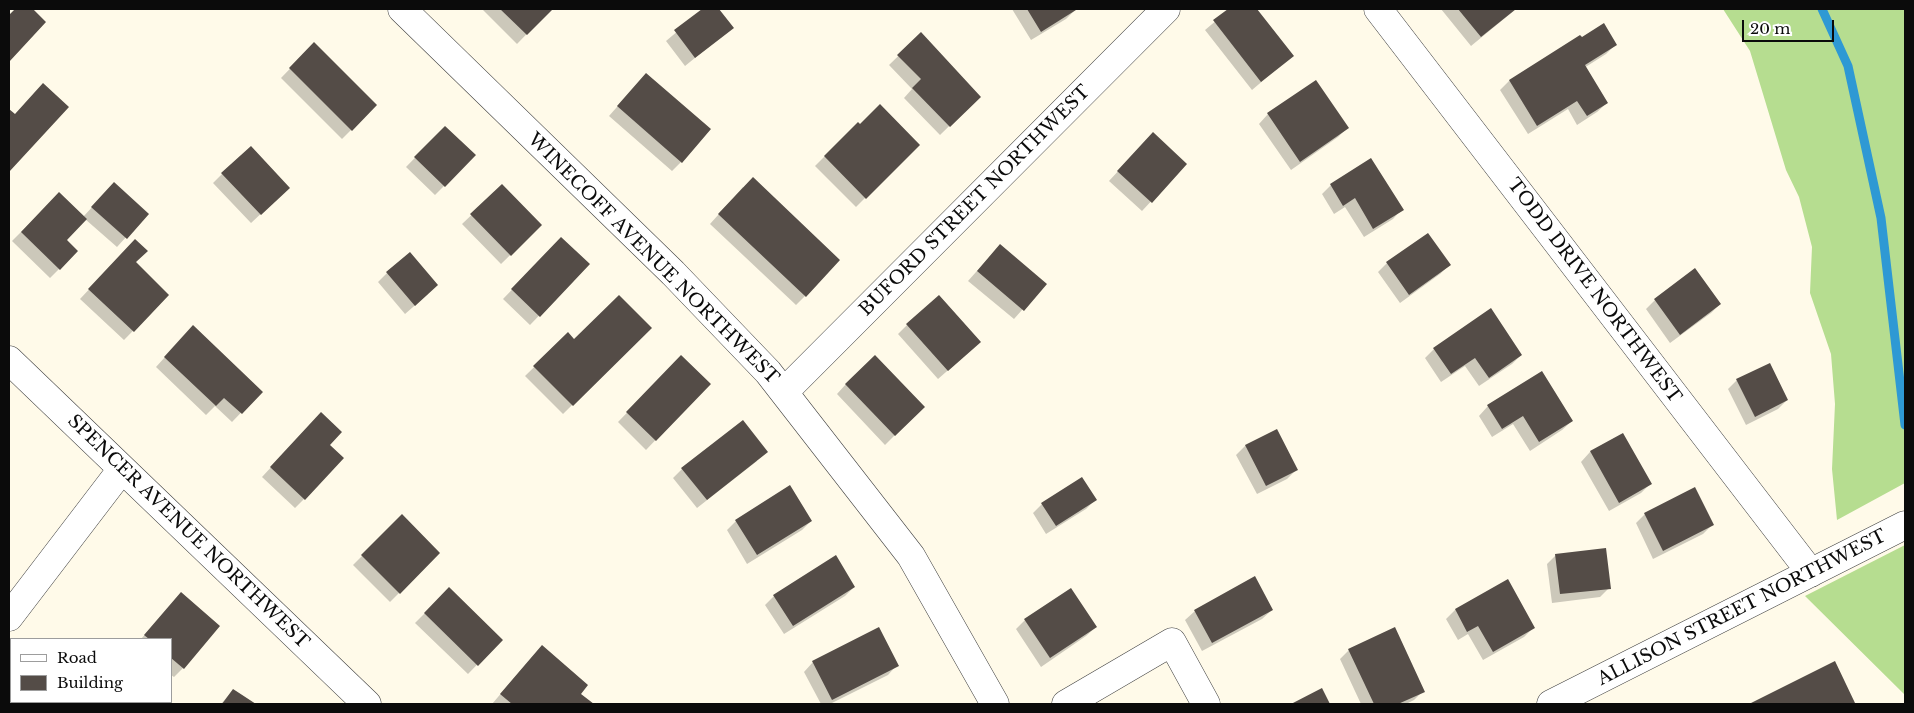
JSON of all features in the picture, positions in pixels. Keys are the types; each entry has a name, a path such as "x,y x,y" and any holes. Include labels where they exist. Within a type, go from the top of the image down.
{"street":[{"name":"WINECOFF AVENUE NORTHWEST","path":"402,9 673,273 768,372 911,556 995,704"},
{"name":"BUFORD STREET NORTHWEST","path":"784,392 1166,9"},
{"name":"TODD DRIVE NORTHWEST","path":"1378,9 1811,573"},
{"name":"SPENCER AVENUE NORTHWEST","path":"9,360 367,704"},
{"path":"9,617 122,469"},
{"name":"ALLISON STREET NORTHWEST","path":"1551,704 1905,524"},
{"path":"1066,704 1172,642 1206,704"}],"green space":[{"path":"1723,9 1905,9 1905,483 1837,520 1832,469 1835,404 1831,354 1810,293 1812,247 1799,197 1786,170 1750,51"},
{"path":"1905,545 1905,695 1805,596"}],"building":[{"path":"15,9 33,9 46,22 9,62 9,15"},
{"path":"500,9 553,9 527,35"},
{"path":"702,9 719,9 734,28 695,58 674,30"},
{"path":"1027,9 1076,9 1076,10 1041,32"},
{"path":"1228,9 1257,9 1294,56 1261,82 1213,20"},
{"path":"1458,9 1516,9 1481,37"},
{"path":"1604,23 1617,45 1585,65 1608,103 1587,116 1577,101 1537,126 1509,80 1580,35 1582,37"},
{"path":"921,32 981,97 950,127 912,88 921,79 897,55"},
{"path":"314,42 377,105 352,131 289,68"},
{"path":"646,73 711,129 682,163 617,106"},
{"path":"1316,80 1349,128 1300,162 1267,113"},
{"path":"43,83 69,107 9,172 9,109 15,114"},
{"path":"880,104 920,145 866,199 824,156 858,122 860,124"},
{"path":"445,126 476,155 445,187 414,157"},
{"path":"1153,132 1187,164 1152,203 1117,171"},
{"path":"251,146 290,188 261,215 221,173"},
{"path":"1371,158 1404,210 1373,229 1355,198 1343,206 1330,184"},
{"path":"753,177 840,260 806,297 718,214"},
{"path":"114,182 149,214 127,239 91,207"},
{"path":"502,184 542,225 511,256 470,214"},
{"path":"59,192 87,219 67,240 78,251 60,270 21,232"},
{"path":"1428,233 1451,265 1409,295 1386,262"},
{"path":"561,237 590,264 540,317 511,289"},
{"path":"135,239 148,251 136,262 169,295 134,332 88,289"},
{"path":"1000,244 1047,284 1024,311 977,271"},
{"path":"410,252 438,285 415,306 386,272"},
{"path":"1695,268 1721,304 1680,335 1654,299"},
{"path":"619,295 652,328 573,406 533,366 568,332 574,339"},
{"path":"939,295 981,342 948,371 906,324"},
{"path":"1491,308 1522,355 1489,378 1475,358 1451,374 1433,348"},
{"path":"193,325 263,392 242,414 224,398 216,406 164,357"},
{"path":"681,355 711,384 656,441 626,412"},
{"path":"875,355 925,407 895,436 845,384"},
{"path":"1770,363 1788,400 1755,417 1736,379"},
{"path":"1542,371 1573,421 1539,442 1523,416 1502,429 1487,405"},
{"path":"321,412 342,432 330,445 344,458 305,500 270,467"},
{"path":"743,420 768,452 707,500 681,468"},
{"path":"1277,429 1298,470 1266,486 1245,445"},
{"path":"1623,433 1652,484 1619,503 1590,451"},
{"path":"1082,477 1097,500 1056,526 1041,503"},
{"path":"790,485 812,521 757,555 735,520"},
{"path":"1695,487 1714,525 1663,551 1644,513"},
{"path":"402,514 440,553 400,594 361,555"},
{"path":"1606,548 1611,589 1560,594 1555,554"},
{"path":"836,555 855,587 793,626 773,595"},
{"path":"1255,576 1273,610 1212,643 1194,610"},
{"path":"1508,579 1535,628 1493,652 1478,626 1467,632 1455,609"},
{"path":"449,587 503,640 478,666 424,613"},
{"path":"1071,588 1097,627 1050,658 1024,619"},
{"path":"181,592 220,626 184,669 172,659 172,638 148,638 144,635"},
{"path":"879,627 899,666 832,700 812,661"},
{"path":"1395,627 1425,692 1398,704 1374,704 1348,649"},
{"path":"542,645 588,685 581,694 594,704 512,704 500,694"},
{"path":"1835,661 1855,703 1749,704"},
{"path":"1322,688 1330,704 1291,704"},
{"path":"233,689 256,704 222,704"},
{"path":"118,703 120,704 85,704"}],"waterway":[{"path":"1822,9 1848,66 1881,218 1905,425"}]}
